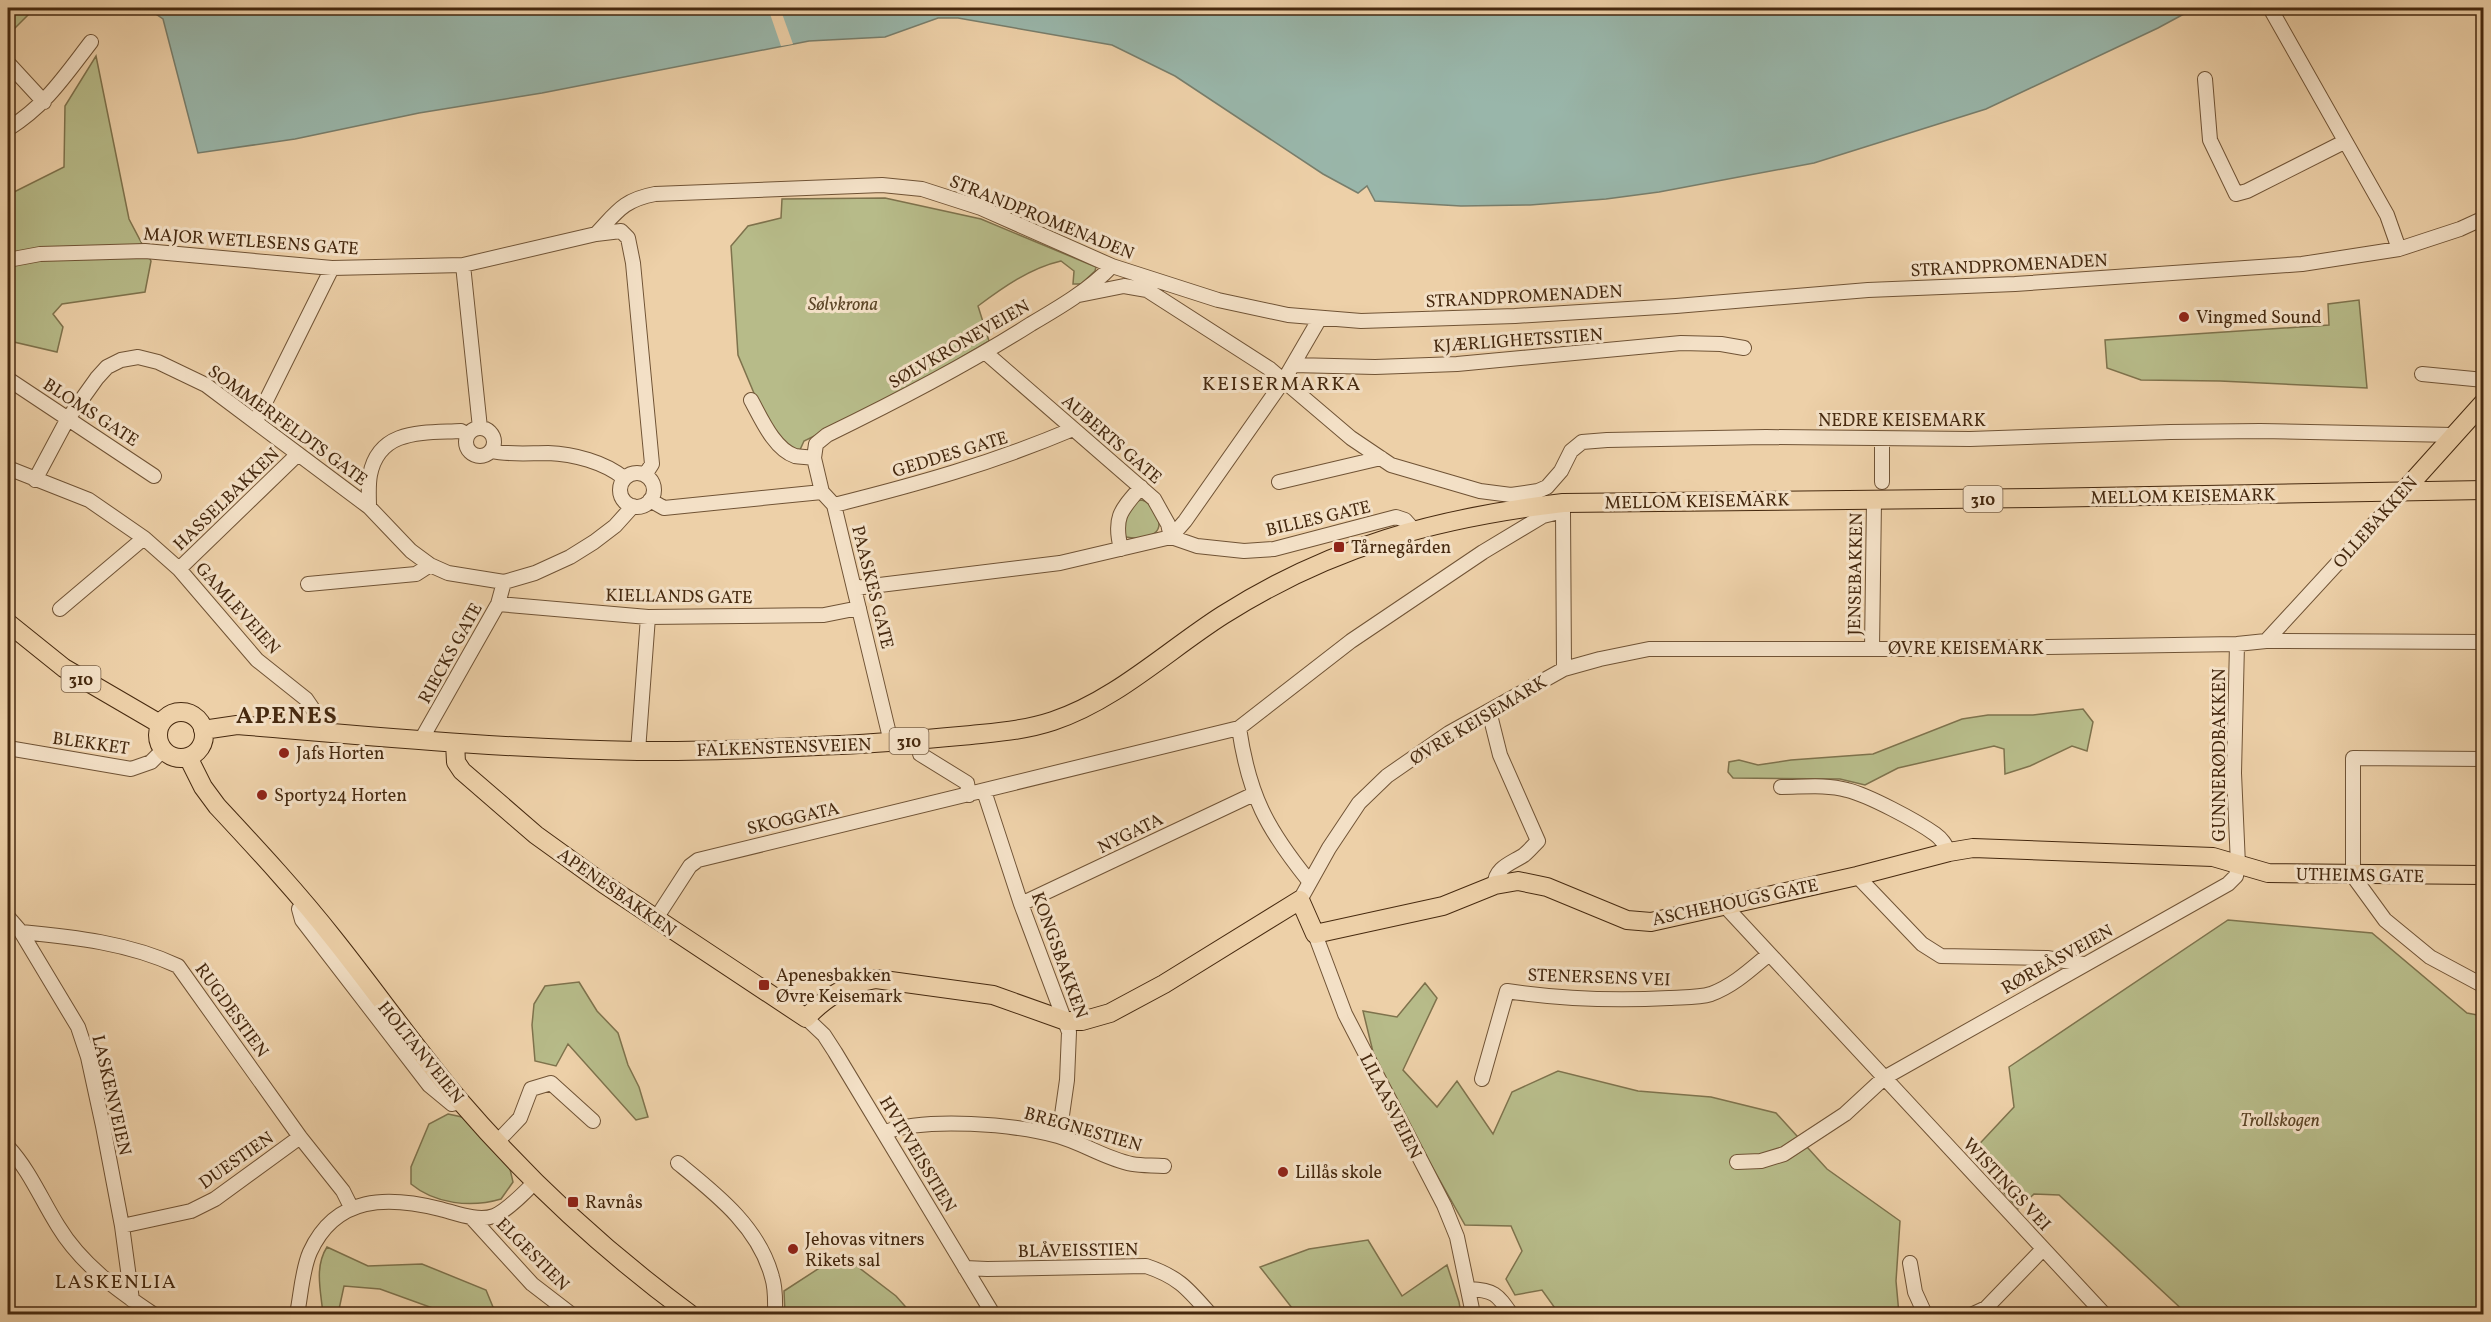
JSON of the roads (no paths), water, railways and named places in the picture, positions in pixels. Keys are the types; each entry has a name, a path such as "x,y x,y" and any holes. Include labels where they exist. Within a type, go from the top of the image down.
{"main road":[{"name":"OLLEBAKKEN","path":"2403,492 2484,402"},
{"name":"310","path":"2403,492 2484,490"},
{"name":"MELLOM KEISEMARK","path":"1563,507 2403,492"},
{"name":"FALKENSTENSVEIEN","path":"203,730 237,725 455,743 638,751 698,751 891,742 1028,729 1058,720 1116,689 1222,616 1291,576 1373,542 1413,529 1466,518 1563,507"},
{"name":"310","path":"8,623 64,668 160,724"},
{"path":"184,712 197,718 203,730 202,744 188,757 170,756 163,750 158,737 160,724 170,714 184,712"},
{"name":"APENESBAKKEN","path":"455,743 456,762 462,771 536,836 655,920 806,1018"},
{"name":"HOLTANVEIEN","path":"188,757 203,787 217,806 305,903 461,1102 536,1181 592,1234 690,1314"},
{"name":"ASCHEHOUGS GATE","path":"1315,934 1443,906 1496,885 1518,881 1547,887 1627,920 1641,921 1666,920 1973,848 2213,857 2238,865"},
{"name":"UTHEIMS GATE","path":"2238,865 2268,873 2353,876 2484,875"},
{"path":"806,1018 831,995 860,982 876,979 993,995 1066,1021 1082,1021 1120,1008 1183,973 1300,900"},
{"name":"LILAASVEIEN","path":"1300,900 1315,934"}],"street":[{"path":"2270,8 2387,215 2399,249"},
{"path":"8,129 44,102 59,87 91,42"},
{"path":"8,63 44,102"},
{"path":"2205,79 2212,147 2236,194 2247,191 2344,142"},
{"name":"STRANDPROMENADEN","path":"596,234 619,209 635,198 646,196 882,185 922,189 981,208 1112,266 1218,300 1266,311 1361,321 1515,316 1676,306 1868,290 2015,284 2291,264 2399,249 2460,229 2484,218"},
{"name":"MAJOR WETLESENS GATE","path":"8,260 40,254 145,251 332,268 463,265 596,234 621,231 628,238 633,262 652,464 645,475"},
{"path":"463,265 474,431 466,444 470,452 483,456 491,451 506,454 551,453 582,458 614,470 624,478"},
{"name":"SØLVKRONEVEIEN","path":"815,451 827,435 986,353 1079,295 1112,266"},
{"name":"HASSELBAKKEN","path":"256,421 332,268"},
{"name":"NEDRE KEISEMARK","path":"1079,295 1124,286 1147,290 1189,315 1284,380 1351,438 1392,465 1480,491 1511,495 1538,491 1547,487 1561,471 1571,451 1582,442 1607,440 1767,436 1882,440 2027,438 2182,432 2453,435"},
{"path":"855,588 1060,562 1171,537 1217,477 1284,380 1320,318"},
{"name":"KJÆRLIGHETSSTIEN","path":"1293,365 1375,367 1457,364 1681,343 1721,344 1744,348"},
{"name":"AUBERTS GATE","path":"986,353 1154,499 1163,514 1171,537"},
{"name":"SOMMERFELDTS GATE","path":"35,480 67,420 107,367 121,360 138,357 158,362 189,375 256,421 369,507 411,551 429,565"},
{"path":"2422,374 2484,380"},
{"name":"BLOMS GATE","path":"8,378 67,420 105,442 154,476"},
{"path":"751,400 780,446 793,455 815,451"},
{"name":"GEDDES GATE","path":"834,505 957,472 1017,453 1073,429"},
{"path":"369,507 369,476 375,459 387,445 401,435 461,430 488,431 493,438 491,451"},
{"path":"1881,482 1882,440"},
{"name":"PAASKES GATE","path":"815,451 822,492 834,505 891,742"},
{"name":"HASSELBAKKEN","path":"178,569 298,454"},
{"path":"1279,482 1381,458"},
{"name":"GAMLEVEIEN","path":"8,468 89,500 144,538 178,569 256,660 306,699 319,718 320,732"},
{"path":"634,473 645,475 653,486 650,500 641,506 633,506 624,501 620,492 624,478 634,473"},
{"path":"1121,549 1116,521 1122,509 1141,487"},
{"path":"650,500 664,508 822,492"},
{"name":"OLLEBAKKEN","path":"2266,641 2403,492"},
{"name":"JENSEBAKKEN","path":"1872,649 1874,500"},
{"path":"308,584 416,574 429,565 448,573 504,582 535,573 570,557 615,526 633,506"},
{"path":"1563,507 1564,669"},
{"name":"MELLOM KEISEMARK","path":"1239,728 1351,641 1482,552 1543,516 1563,507"},
{"name":"BILLES GATE","path":"1171,537 1197,546 1244,550 1274,549 1396,517 1405,520 1413,529"},
{"path":"60,609 144,538"},
{"name":"RIECKS GATE","path":"421,740 498,604 504,582"},
{"name":"KIELLANDS GATE","path":"498,604 648,617 824,615 859,608"},
{"path":"638,751 648,617"},
{"name":"ØVRE KEISEMARK","path":"1300,900 1347,820 1371,790 1449,733 1564,669 1600,658 1649,649 1872,649 2237,644 2266,641 2484,642"},
{"name":"GUNNERØDBAKKEN","path":"2237,644 2234,773 2238,865"},
{"path":"1489,711 1500,755 1538,841 1524,855 1511,861 1499,871 1495,879 1496,885"},
{"path":"1239,728 1245,766 1254,794 1271,829 1288,855 1310,881"},
{"name":"SKOGGATA","path":"655,920 690,866 698,860 1239,728"},
{"path":"918,740 920,754 967,783 969,795"},
{"name":"BLEKKET","path":"8,748 131,769 151,762 163,750"},
{"path":"2484,759 2353,759 2353,876 2385,920 2430,957 2484,986"},
{"path":"1781,787 1828,786 1848,790 1872,800 1935,834 1944,842 1949,852"},
{"name":"KONGSBAKKEN","path":"984,791 1021,904 1066,1021 1070,1042 1059,1136"},
{"name":"NYGATA","path":"1021,904 1254,794"},
{"name":"RØREÅSVEIEN","path":"1884,1077 2228,884 2236,876 2238,865"},
{"path":"1857,876 1923,944 1941,956 2047,958 2083,964"},
{"name":"WISTINGS VEI","path":"1724,905 2104,1314"},
{"name":"LASKENVEIEN","path":"8,917 21,932 78,1026 103,1126 122,1226 132,1300"},
{"name":"RUGDESTIEN","path":"21,932 68,936 150,953 178,966 300,1137 343,1191 351,1207"},
{"name":"LILAASVEIEN","path":"1315,934 1345,1014 1414,1152 1444,1205 1456,1237 1473,1314"},
{"name":"STENERSENS VEI","path":"1482,1079 1507,991 1544,996 1640,1000 1707,995 1723,989 1768,955"},
{"name":"HVITVEISSTIEN","path":"806,1018 824,1035 885,1132 993,1314"},
{"path":"1737,1162 1761,1161 1784,1154 1845,1113 1884,1077"},
{"path":"498,1141 520,1118 531,1089 552,1083 593,1121"},
{"name":"BREGNESTIEN","path":"885,1132 903,1126 1013,1127 1059,1136 1131,1164 1164,1166"},
{"name":"DUESTIEN","path":"122,1226 191,1211 214,1199 300,1137"},
{"path":"8,1147 24,1165 58,1227 91,1267 105,1281 153,1314"},
{"path":"678,1163 730,1206 767,1260 773,1279 775,1314"},
{"path":"297,1314 310,1253 324,1228 351,1207 375,1201 411,1202 471,1217 494,1216 536,1181"},
{"name":"ELGESTIEN","path":"471,1217 532,1284 571,1314"},
{"path":"1973,1314 1986,1308 2043,1249"},
{"path":"1910,1263 1915,1292 1925,1314"},
{"name":"BLÅVEISSTIEN","path":"965,1268 1146,1266 1168,1273 1181,1282 1210,1314"},
{"path":"1469,1289 1489,1290 1500,1299 1511,1314"}],"place":[{"name":"Vingmed Sound","path":"2184,317"},
{"name":"Tårnegården","path":"1339,547"},
{"name":"Jafs Horten","path":"284,753"},
{"name":"Sporty24 Horten","path":"262,795"},
{"name":"Apenesbakken Øvre Keisemark","path":"764,985"},
{"name":"Lillås skole","path":"1283,1172"},
{"name":"Ravnås","path":"573,1202"},
{"name":"Jehovas vitners Rikets sal","path":"793,1249"}],"district":[{"name":"KEISERMARKA","path":"1282,383"},
{"name":"APENES","path":"287,715"},
{"name":"LASKENLIA","path":"116,1281"}],"park label":[{"name":"Sølvkrona","path":"843,304"},
{"name":"Trollskogen","path":"2280,1120"}]}
